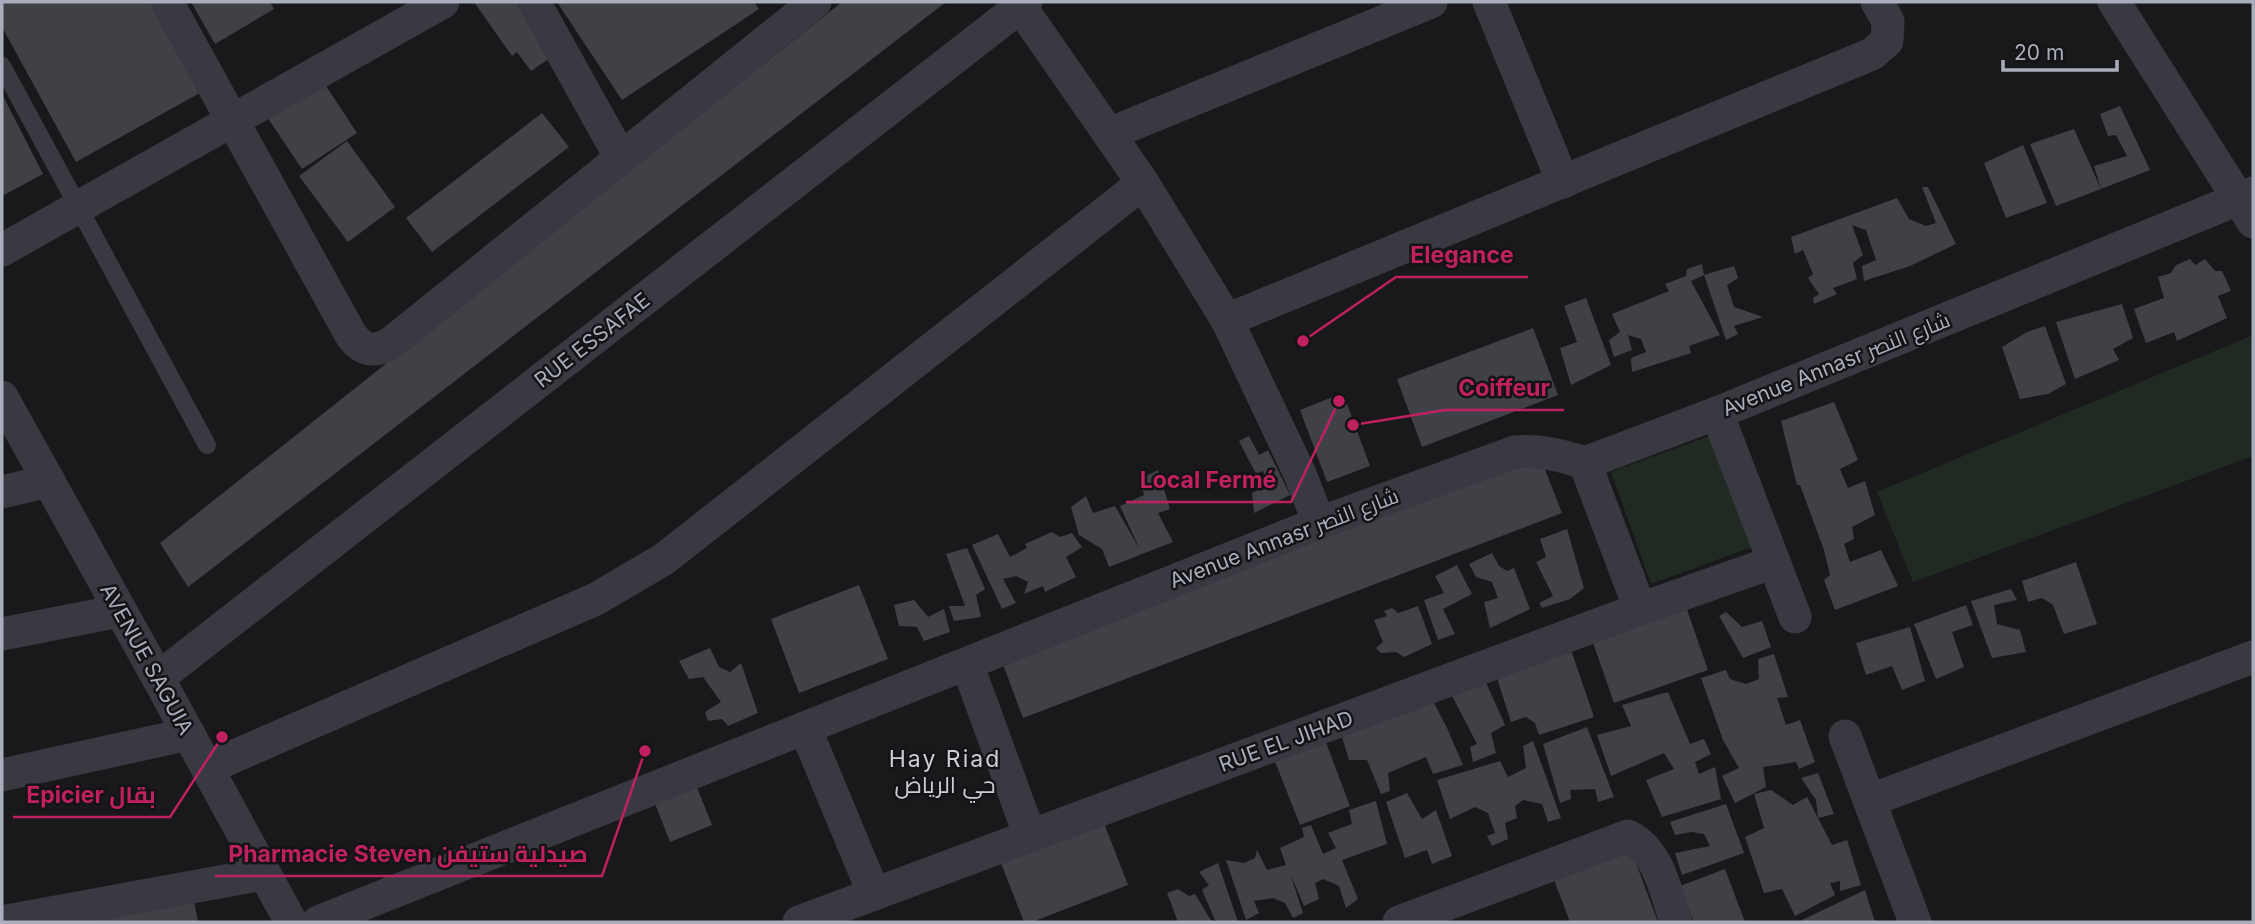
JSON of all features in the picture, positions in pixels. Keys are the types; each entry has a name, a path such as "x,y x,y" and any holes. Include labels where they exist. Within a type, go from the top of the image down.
{"street":[{"path":"167,2 351,335 360,346 368,350 380,349 391,343 815,2"},
{"path":"2,250 443,2"},
{"path":"534,2 621,158"},
{"path":"1109,134 1431,2"},
{"path":"1489,2 1563,182"},
{"path":"1227,320 1872,54 1887,41 1888,21 1877,2"},
{"path":"2114,2 2249,204"},
{"path":"1023,4 1143,183 1227,320 1300,474 1319,523"},
{"name":"RUE ESSAFAE","path":"158,678 1023,4"},
{"path":"207,768 596,599 664,559 1143,183"},
{"name":"Avenue Annasr شارع النصر","path":"318,922 1319,523 1515,452 1536,450 1585,463 2249,204"},
{"name":"AVENUE SAGUIA","path":"2,397 291,922"},
{"path":"1717,413 1796,617"},
{"path":"1585,463 1640,609"},
{"path":"2,492 49,481"},
{"name":"RUE EL JIHAD","path":"799,922 1640,609 1774,562"},
{"path":"2,634 119,611"},
{"path":"1871,800 2253,657"},
{"path":"967,664 1030,836"},
{"path":"806,728 874,894"},
{"path":"2,775 189,734"},
{"path":"1845,736 1915,922"},
{"path":"1399,922 1449,914 1628,836 1637,840 1655,863 1676,922"},
{"path":"2,922 263,874"}],"lane":[{"path":"2,66 207,446"}],"shaded area":[{"path":"2253,335 2253,456 1913,582 1877,492"},
{"path":"1712,435 1752,547 1651,584 1611,472"}],"building":[{"path":"2,2 156,2 205,90 76,162 2,27"},
{"path":"191,2 270,2 274,9 215,44"},
{"path":"474,2 520,2 556,54 531,71 517,52 512,56"},
{"path":"557,2 754,2 759,9 622,100"},
{"path":"842,2 946,2 188,587 160,543"},
{"path":"320,77 357,133 302,169 265,114"},
{"path":"2,94 43,174 2,196"},
{"path":"2120,106 2150,170 2101,189 2094,166 2127,156 2116,135 2108,136 2100,114"},
{"path":"542,113 569,147 432,252 406,218"},
{"path":"2074,129 2101,189 2056,206 2030,144"},
{"path":"347,141 395,207 348,242 299,176"},
{"path":"2023,145 2047,203 2006,218 1984,163"},
{"path":"1922,187 1928,187 1956,244 1910,266 1864,281 1862,266 1876,260 1866,230 1852,225 1863,255 1853,263 1857,279 1833,288 1837,294 1814,304 1813,298 1819,294 1808,278 1813,274 1803,250 1795,254 1791,237 1897,198 1909,219 1926,226 1936,223"},
{"path":"2190,259 2195,265 2205,259 2215,271 2222,271 2231,291 2218,296 2227,318 2177,341 2174,332 2146,343 2134,309 2164,298 2158,277 2171,273 2176,265"},
{"path":"1702,264 1704,275 1691,281 1720,335 1689,346 1691,353 1632,372 1631,358 1646,352 1641,339 1628,335 1632,350 1614,357 1609,340 1620,332 1612,314 1669,291 1665,284 1686,276 1687,269"},
{"path":"1734,266 1738,278 1727,285 1734,307 1763,317 1734,326 1738,334 1726,340 1704,275"},
{"path":"1586,298 1611,365 1571,385 1560,348 1577,342 1564,306"},
{"path":"2122,304 2133,338 2113,349 2119,360 2075,379 2056,322"},
{"path":"2045,326 2066,384 2048,394 2020,399 2002,347 2027,332"},
{"path":"1533,328 1558,395 1422,447 1397,379"},
{"path":"1343,393 1370,466 1327,482 1300,410"},
{"path":"1834,402 1858,460 1840,469 1848,488 1865,481 1875,515 1852,527 1854,539 1844,544 1850,562 1881,550 1898,586 1835,610 1824,580 1830,575 1824,550 1800,485 1797,485 1781,421"},
{"path":"1249,436 1259,455 1268,450 1290,495 1254,513 1252,493 1269,484 1263,471 1256,474 1239,441"},
{"path":"1539,454 1562,513 1023,718 1001,659"},
{"path":"1158,470 1170,509 1158,513 1173,542 1109,567 1102,549 1079,535 1071,507 1086,496 1093,513 1115,506 1140,550 1120,506 1144,495 1140,479"},
{"path":"1567,529 1584,588 1570,599 1542,608 1539,603 1553,596 1536,562 1546,557 1540,539"},
{"path":"1052,532 1060,537 1072,533 1082,547 1066,557 1076,577 1045,592 1043,586 1024,594 1028,582 1016,576 1003,579 1016,603 1002,609 972,545 998,534 1010,557 1027,548 1025,544"},
{"path":"967,548 985,589 976,595 981,617 954,621 949,606 965,606 946,554"},
{"path":"1492,553 1499,566 1507,571 1514,568 1530,609 1490,628 1484,602 1498,598 1492,582 1476,577 1469,564"},
{"path":"2076,562 2097,624 2064,634 2053,605 2042,598 2028,602 2022,581"},
{"path":"1457,565 1472,594 1443,609 1455,634 1438,640 1424,600 1444,593 1435,576"},
{"path":"859,585 888,659 799,693 771,619"},
{"path":"2011,589 2017,600 1994,605 1997,624 2020,630 2026,652 1992,658 1971,601"},
{"path":"914,600 928,617 944,609 950,632 924,641 917,627 899,626 894,605"},
{"path":"1685,604 1708,670 1614,703 1591,637"},
{"path":"1966,605 1973,625 1952,632 1964,667 1936,679 1914,624"},
{"path":"1418,606 1432,644 1404,657 1396,652 1381,653 1376,648 1383,642 1374,620 1387,616 1384,611 1392,608 1398,613"},
{"path":"1726,612 1742,627 1762,621 1771,647 1743,658 1719,616"},
{"path":"1910,627 1925,681 1902,690 1892,666 1866,675 1856,643"},
{"path":"710,648 719,667 730,672 741,663 758,713 728,726 722,719 708,721 705,712 721,702 703,677 689,679 679,661"},
{"path":"1571,650 1594,717 1539,735 1535,723 1526,717 1511,722 1496,675"},
{"path":"1774,654 1788,697 1777,698 1786,725 1800,720 1815,762 1799,769 1796,762 1763,767 1766,787 1735,803 1722,776 1739,768 1723,740 1701,678 1726,670 1730,679 1746,684 1759,679 1758,659"},
{"path":"1483,676 1505,725 1491,733 1496,753 1473,762 1470,747 1477,744 1450,692"},
{"path":"1668,692 1690,744 1704,739 1711,754 1695,762 1699,774 1715,767 1721,799 1662,817 1646,780 1674,769 1664,753 1611,776 1597,735 1631,726 1622,705"},
{"path":"1430,695 1463,765 1433,774 1426,757 1388,773 1390,791 1381,794 1367,760 1349,760 1341,734"},
{"path":"1587,727 1614,797 1598,802 1595,789 1570,790 1571,799 1560,803 1543,744"},
{"path":"1325,740 1350,806 1300,825 1274,759"},
{"path":"1533,741 1561,818 1548,822 1542,804 1523,800 1515,806 1517,818 1505,823 1508,839 1492,846 1487,836 1495,833 1488,813 1475,807 1450,819 1437,780 1500,761 1508,777 1526,768 1523,746"},
{"path":"1818,773 1834,814 1818,818 1816,800 1801,778"},
{"path":"696,785 712,825 670,842 654,801"},
{"path":"1771,790 1793,805 1807,797 1832,845 1847,840 1861,885 1840,891 1840,881 1830,883 1835,895 1795,916 1782,889 1764,893 1745,837 1764,828 1754,794"},
{"path":"1407,793 1422,819 1436,810 1452,856 1432,864 1427,850 1405,858 1386,802"},
{"path":"1376,801 1387,844 1342,860 1358,899 1346,908 1339,886 1323,879 1315,883 1319,899 1304,906 1290,873 1303,913 1293,918 1285,903 1273,898 1254,901 1259,913 1246,920 1226,860 1244,863 1255,858 1257,850 1267,870 1286,865 1280,848 1304,837 1302,828 1311,825 1323,854 1336,848 1328,833 1352,824 1349,810"},
{"path":"1726,804 1744,853 1682,875 1675,853 1710,846 1704,834 1691,832 1675,835 1670,822"},
{"path":"1102,818 1128,885 1032,922 1024,922 999,858"},
{"path":"1628,842 1658,922 1570,922 1551,872"},
{"path":"1218,863 1238,922 1215,920 1202,890 1209,885 1199,872"},
{"path":"1725,869 1745,922 1694,922 1680,886"},
{"path":"1178,889 1189,896 1195,894 1212,922 1178,922 1167,893"},
{"path":"1865,890 1875,922 1802,920"},
{"path":"193,896 198,922 61,922"}],"place":[{"name":"Elegance","path":"1303,341"},
{"name":"Local Fermé","path":"1339,401"},
{"name":"Coiffeur","path":"1353,425"},
{"name":"Epicier بقال","path":"222,737"},
{"name":"Pharmacie Steven صيدلية ستيفن","path":"645,751"}],"district":[{"name":"Hay Riad حي الرياض","path":"945,772"}]}
